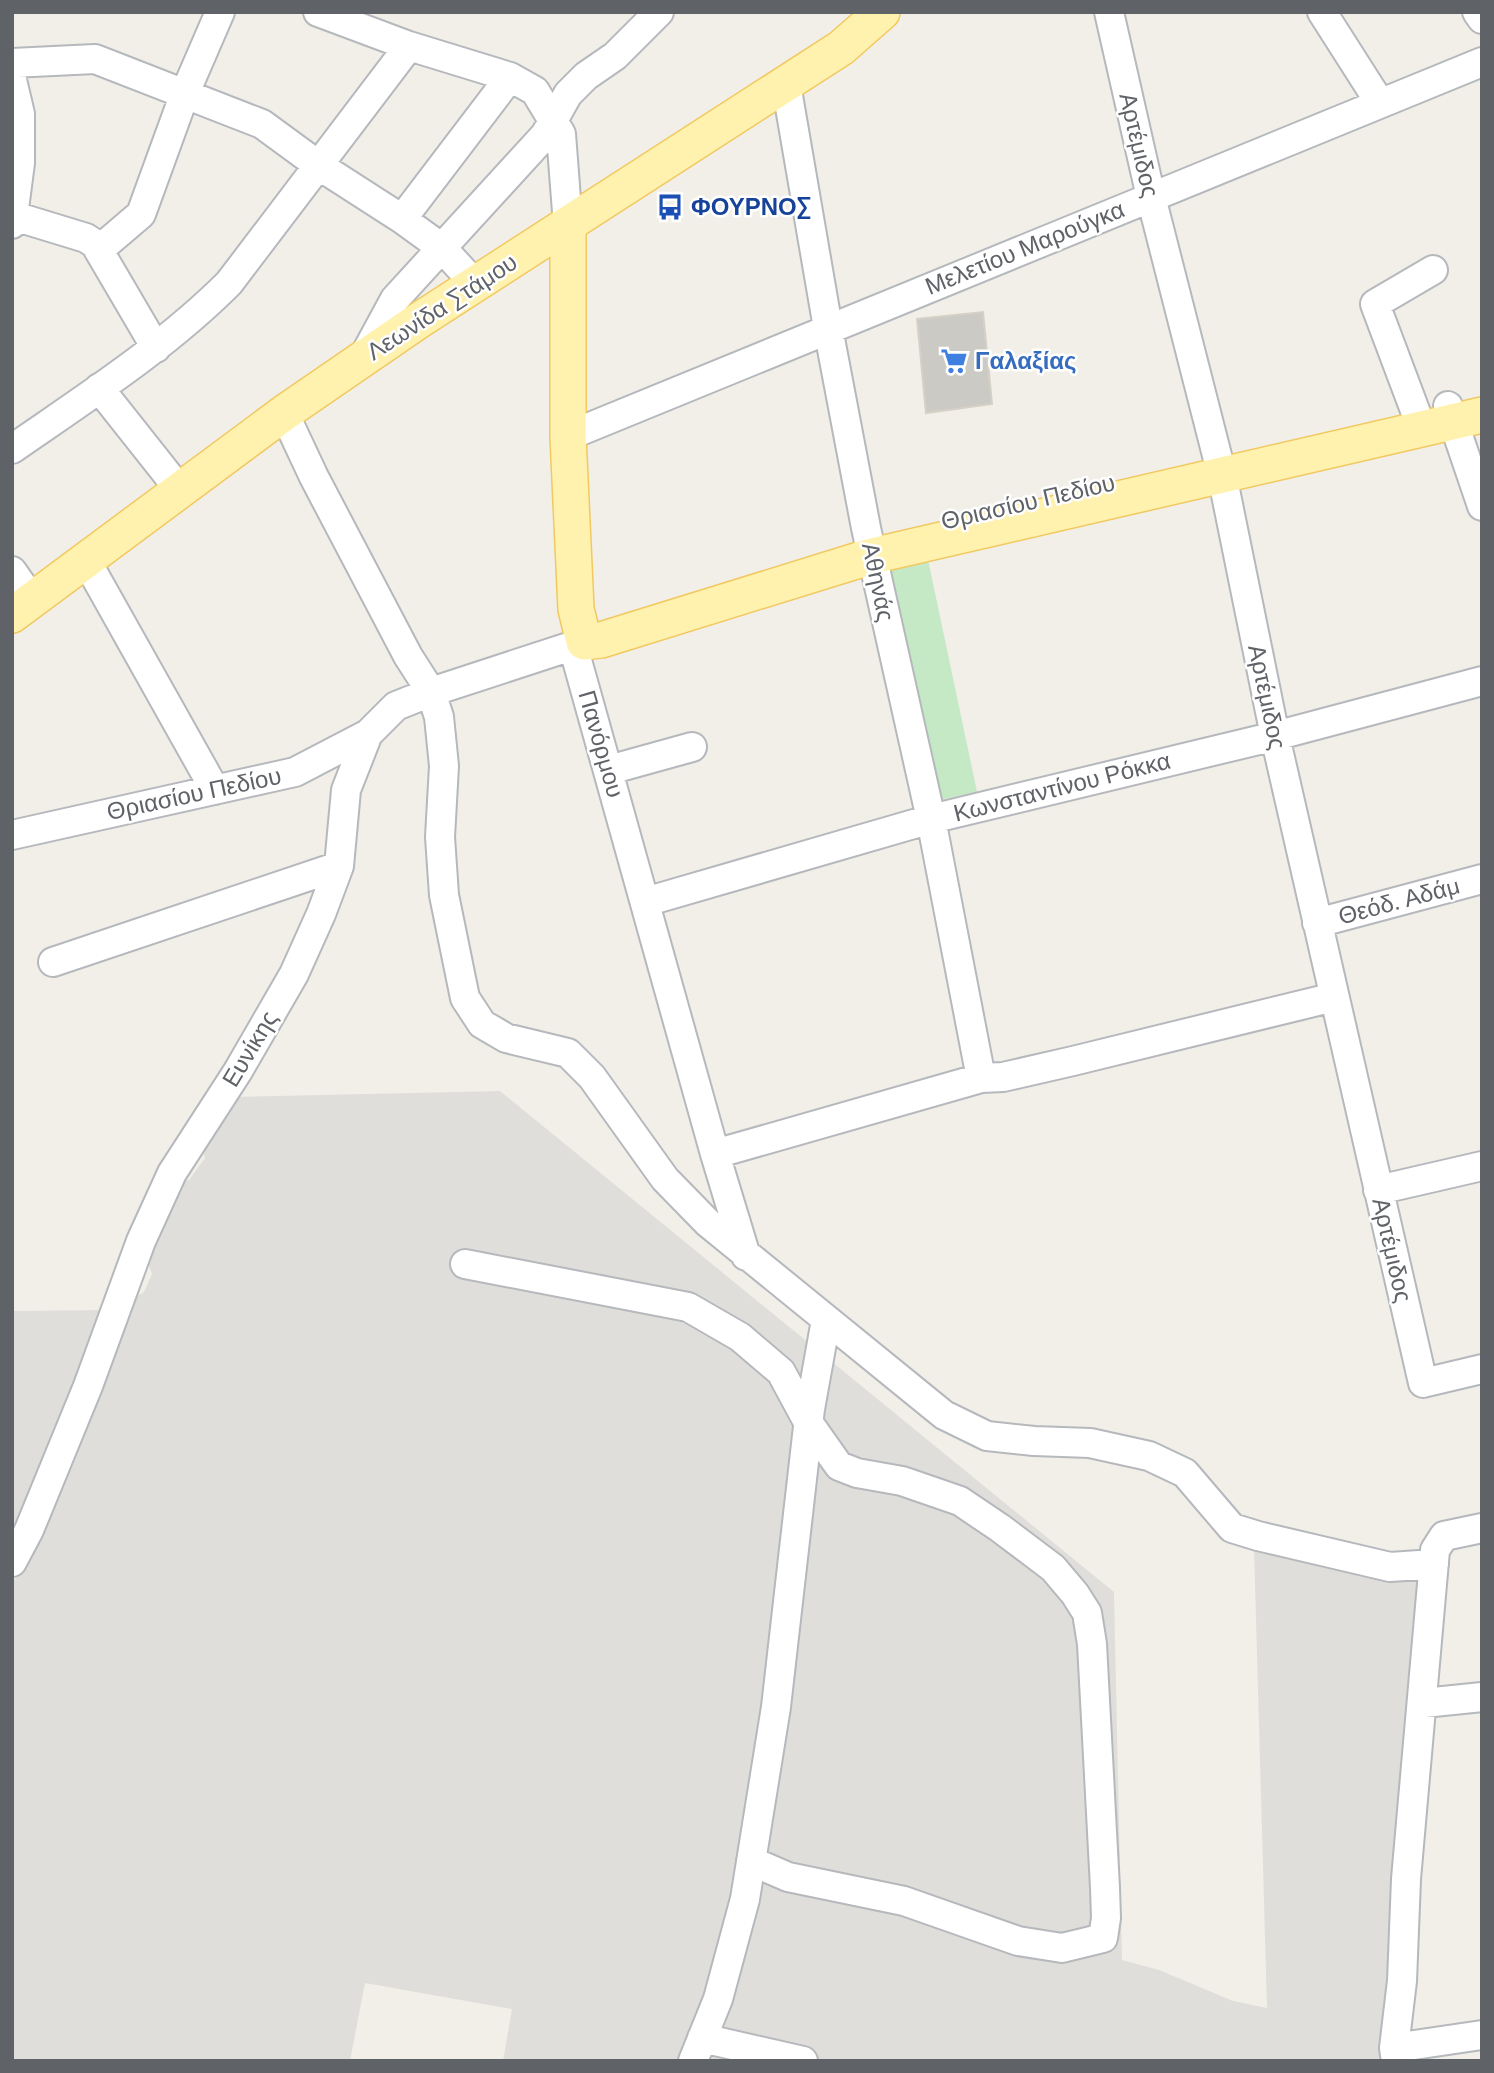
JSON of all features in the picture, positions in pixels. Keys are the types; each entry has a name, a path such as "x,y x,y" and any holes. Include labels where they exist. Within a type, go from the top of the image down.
{"main road":[{"name":"Λεωνίδα Στάμου","path":"23,608 87,562 179,489 362,359 841,48 882,12"},
{"name":"Πανόρμου","path":"568,225 568,436 579,639"},
{"name":"Θριασίου Πεδίου","path":"579,639 601,640 870,547 1450,414 1482,398"}],"street":[{"path":"100,249 141,214 185,93 220,12"},
{"path":"318,12 358,20 410,47 510,77 534,91 561,134 568,225"},
{"path":"362,359 395,299 545,135 568,94 586,76 615,56 659,12"},
{"name":"Αρτέμιδος","path":"1109,12 1151,197 1221,467 1275,736 1423,1383 1482,1369"},
{"path":"1322,12 1380,103"},
{"path":"1477,12 1482,19"},
{"path":"12,449 156,348 229,283 410,47"},
{"path":"12,63 95,59 262,124 318,165 442,247 475,284"},
{"name":"Μελετίου Μαρούγκα","path":"568,436 1482,62"},
{"path":"402,219 510,77"},
{"path":"12,80 20,114 20,163 13,220 86,238 100,249 156,348"},
{"name":"Αθηνάς","path":"786,84 828,328 870,547 931,819 981,1078"},
{"path":"1433,270 1375,304 1450,414 1482,506"},
{"path":"100,388 179,489"},
{"path":"285,413 345,537 408,656 431,692 439,716 444,766 440,837 444,895 465,998 482,1024 506,1038 568,1053 592,1077 665,1179 708,1223 944,1415 988,1436 1090,1443 1149,1456 1185,1473 1232,1528 1390,1567 1434,1564"},
{"path":"87,562 215,790"},
{"path":"12,571 23,608"},
{"name":"Ευνίκης","path":"12,1562 34,1518 88,1386 141,1241 172,1173 238,1071 295,974 339,866 346,790 368,734 396,706 579,639"},
{"name":"Πανόρμου","path":"579,639 609,770 715,1154 747,1256"},
{"name":"Κωνσταντίνου Ρόκκα","path":"645,902 931,819 1275,736 1482,681"},
{"name":"Θριασίου Πεδίου","path":"12,835 295,772 368,734"},
{"path":"609,770 692,747"},
{"path":"53,962 339,866"},
{"name":"Θεόδ. Αδάμ","path":"1317,923 1482,879"},
{"path":"715,1154 981,1078 1003,1077 1062,1064 1334,997"},
{"path":"1378,1190 1482,1166"},
{"path":"465,1264 688,1307 740,1337 781,1372 808,1422 839,1466 857,1474 902,1481 960,1501 1053,1568 1087,1613 1092,1644 1106,1908 1104,1938 1062,1948 1018,1941 904,1901 788,1877 751,1861"},
{"path":"803,2061 698,2049 718,1999 745,1899 776,1707 808,1422 826,1320"},
{"path":"1482,1528 1444,1536 1435,1550 1406,1879 1402,1981 1395,2054 1482,2035"},
{"path":"1423,1703 1482,1696"}],"shaded area":[{"path":"500,1091 1114,1592 1122,1960 1159,1970 1233,2001 1267,2008 1254,1548 1418,1583 1389,2061 503,2061 512,2009 365,1983 350,2061 12,2061 12,1585 74,1463 131,1300 144,1292 152,1274 147,1260 179,1182 189,1180 205,1158 202,1149 234,1097"},
{"path":"109,1310 19,1516 12,1527 12,1311"}],"green space":[{"path":"927,555 977,792 939,800 889,563"}],"building":[{"name":"Γαλαξίας","path":"983,312 992,404 926,413 917,319"}],"place":[{"name":"ΦΟΥΡΝΟΣ","path":"670,207"},
{"name":"Γαλαξίας","path":"954,361"}]}
